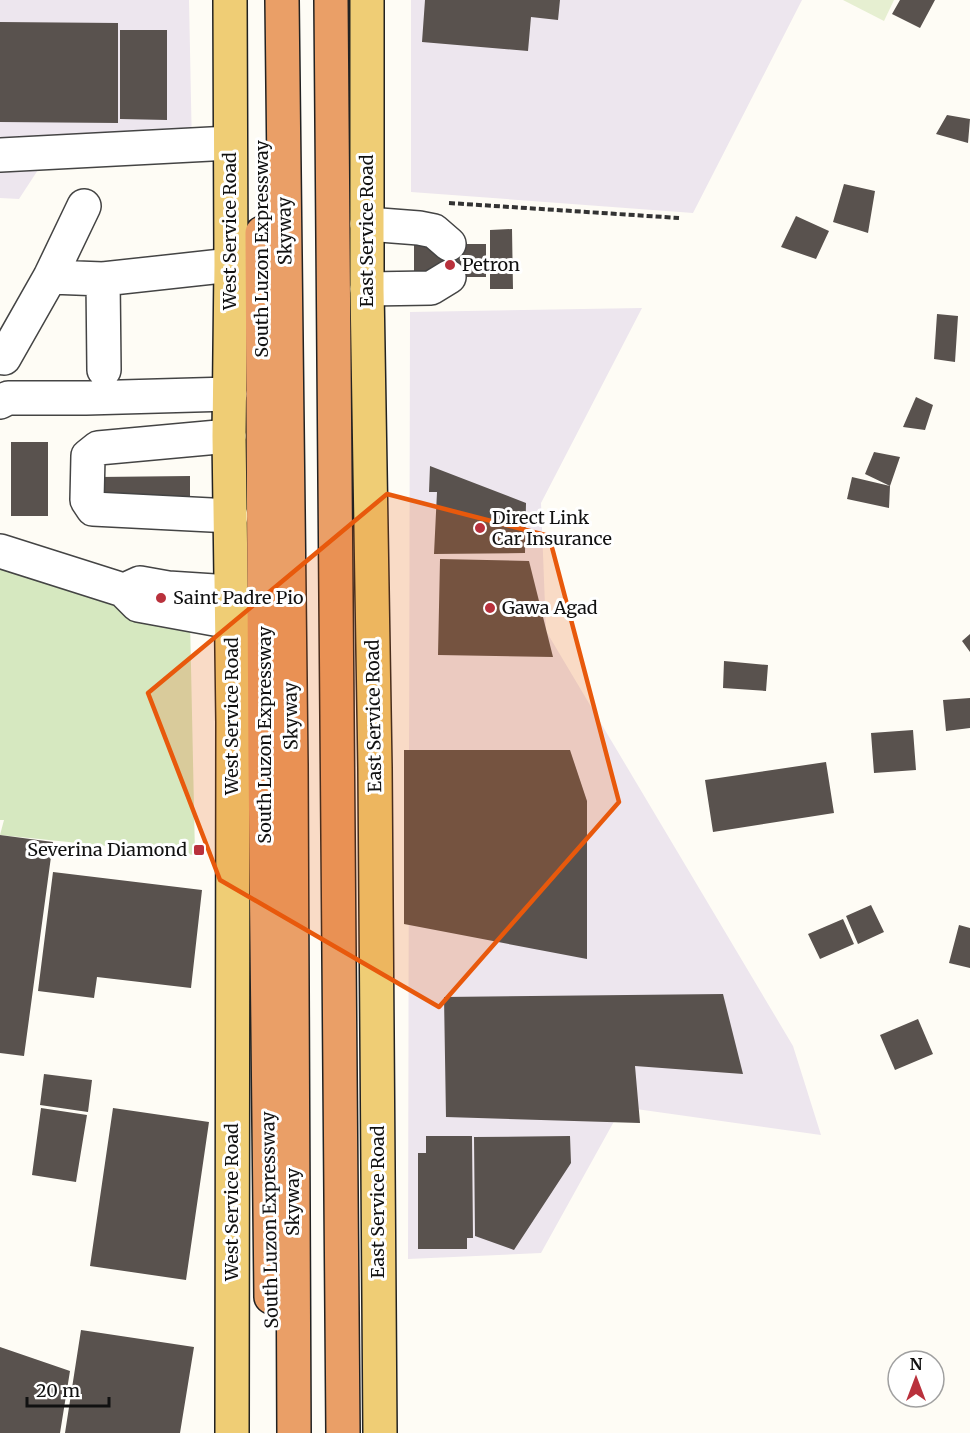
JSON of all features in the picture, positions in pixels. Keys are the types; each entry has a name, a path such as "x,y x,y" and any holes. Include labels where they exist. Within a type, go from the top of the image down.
{"highway":[{"name":"South Luzon Expressway","path":"261,0 265,765 273,1433"},
{"name":"Skyway","path":"282,0 291,765 294,1433"},
{"name":"Skyway","path":"315,0 326,1433"},
{"path":"331,0 343,1433"}],"main road":[{"name":"West Service Road","path":"230,0 230,436 233,722 232,1433"},
{"name":"East Service Road","path":"367,0 367,289 375,768 380,1433"}],"street":[{"path":"0,155 230,143"},
{"path":"4,358 50,277 84,206"},
{"path":"367,224 434,231 450,244"},
{"path":"50,277 103,279 231,265"},
{"path":"367,289 431,288 450,277"},
{"path":"103,279 104,370"},
{"path":"0,402 8,398 230,394"},
{"path":"86,398 87,500 93,509 231,516"},
{"path":"88,456 98,447 230,436"},
{"path":"0,551 123,590 140,583 168,588 231,607"}],"path":[{"path":"448,203 679,218"}],"highlighted area":[{"path":"387,494 549,536 619,802 439,1007 220,880 148,693"}],"shaded area":[{"path":"0,0 189,0 192,150 51,150 19,199 0,198"},
{"path":"411,0 802,0 693,213 411,192"},
{"path":"642,308 541,503 546,631 793,1046 821,1135 622,1107 541,1253 408,1259 410,312"}],"green space":[{"path":"843,0 894,0 884,21"},
{"path":"0,564 190,619 195,855 0,835 4,820 0,820"}],"building":[{"path":"425,0 560,0 558,20 531,17 528,51 422,42"},
{"path":"900,0 935,0 920,28 892,14"},
{"path":"0,22 118,23 118,123 0,122"},
{"path":"120,30 167,30 167,120 120,119"},
{"path":"947,115 970,119 968,143 936,134"},
{"path":"844,184 875,191 868,233 833,222"},
{"path":"796,216 829,231 816,259 781,247"},
{"path":"512,229 513,289 490,289 490,230"},
{"name":"Petron","path":"414,244 486,244 486,277 414,277"},
{"path":"937,314 958,316 955,362 934,359"},
{"path":"916,397 933,405 925,430 903,427"},
{"path":"11,442 48,442 48,516 11,516"},
{"path":"874,452 900,457 890,486 865,474"},
{"name":"Direct Link Car Insurance","path":"430,466 526,503 525,553 434,554 437,492 429,492"},
{"path":"190,476 190,504 99,505 99,477"},
{"path":"852,477 890,486 889,508 847,499"},
{"name":"Gawa Agad","path":"440,559 529,561 553,657 438,655"},
{"path":"970,634 970,652 962,641"},
{"path":"724,661 768,665 766,691 723,688"},
{"path":"970,698 970,728 946,731 943,700"},
{"path":"913,730 916,770 874,773 871,733"},
{"path":"404,750 570,750 587,801 587,959 404,924"},
{"path":"826,762 834,813 713,832 705,780"},
{"path":"0,835 53,842 24,1056 0,1053"},
{"path":"53,872 202,890 191,988 97,977 94,998 38,991"},
{"path":"871,905 884,932 858,944 846,916"},
{"path":"843,919 854,944 820,959 808,934"},
{"path":"959,925 970,928 970,968 949,963"},
{"path":"723,994 743,1074 635,1066 640,1123 446,1117 444,997"},
{"path":"918,1019 933,1054 895,1070 880,1035"},
{"path":"44,1074 92,1080 88,1112 40,1105"},
{"path":"41,1108 87,1115 76,1182 32,1175"},
{"path":"113,1108 209,1122 186,1280 90,1266"},
{"path":"426,1136 472,1136 473,1238 467,1238 467,1249 418,1249 418,1153 426,1153"},
{"path":"570,1136 571,1163 514,1250 475,1236 474,1137"},
{"path":"81,1330 194,1347 180,1433 65,1433"},
{"path":"0,1347 70,1371 60,1433 0,1433"}],"place":[{"name":"Petron","path":"450,265"},
{"name":"Direct Link Car Insurance","path":"480,528"},
{"name":"Saint Padre Pio","path":"161,598"},
{"name":"Gawa Agad","path":"490,608"},
{"name":"Severina Diamond","path":"199,850"}]}
